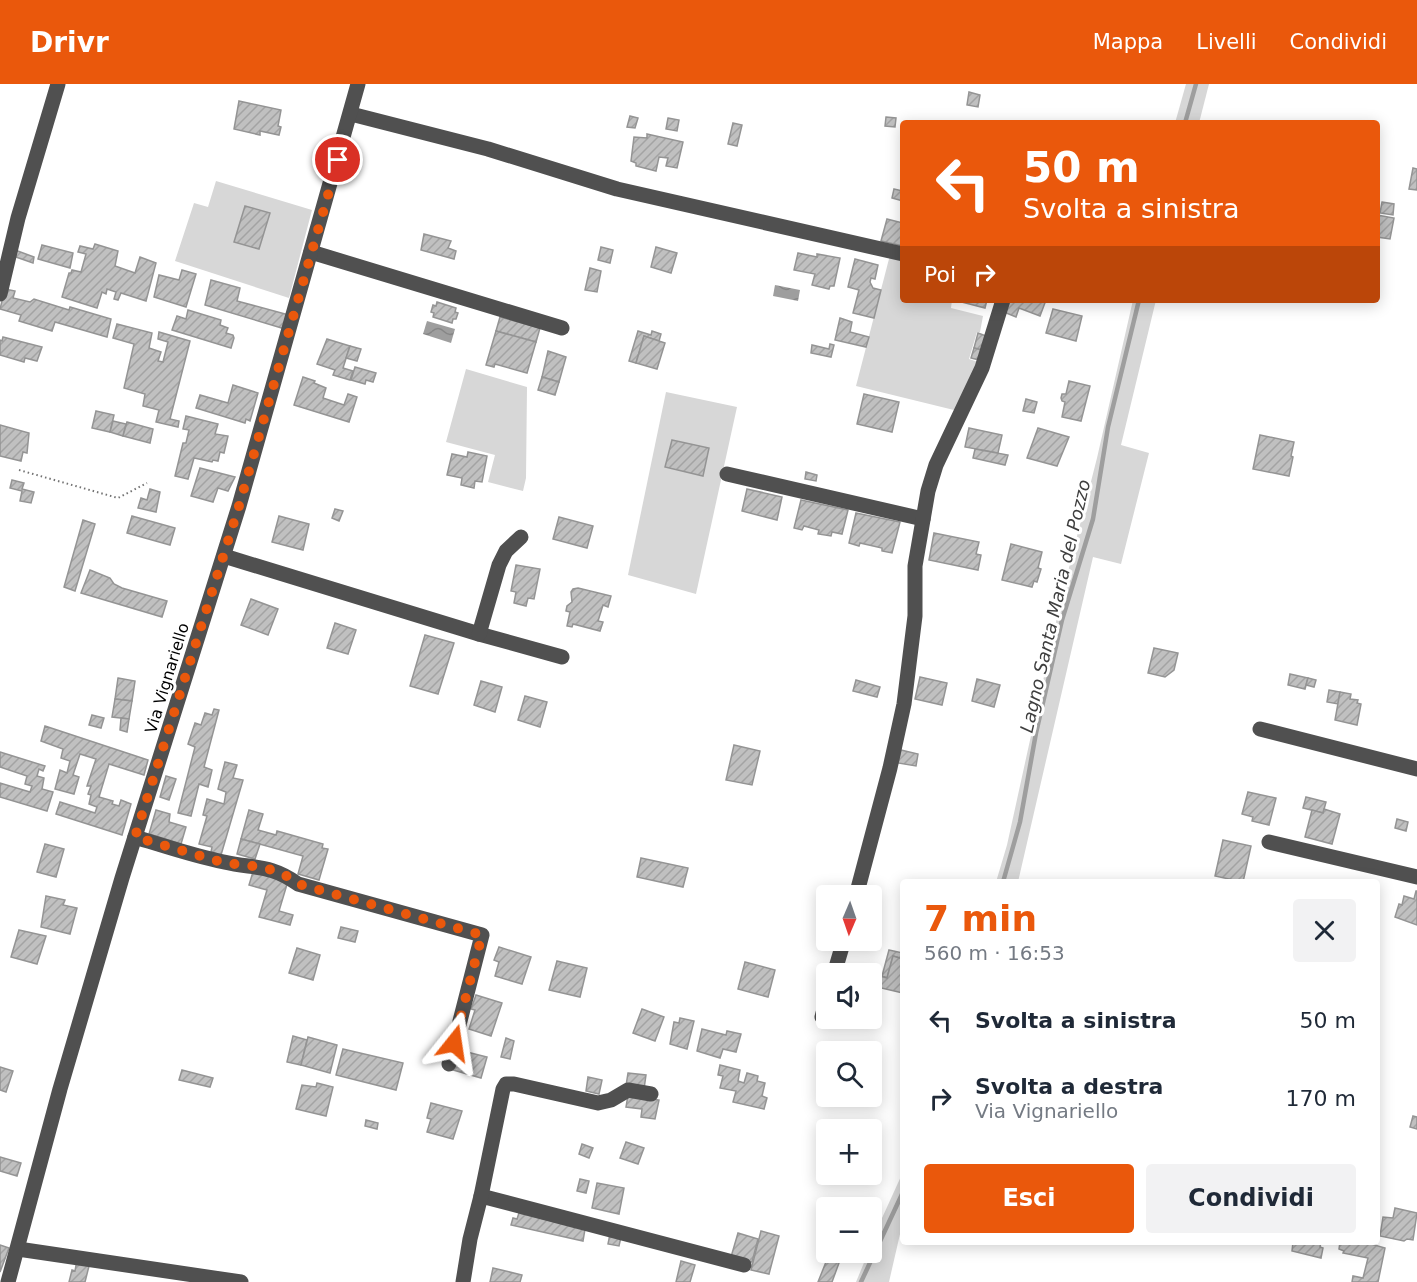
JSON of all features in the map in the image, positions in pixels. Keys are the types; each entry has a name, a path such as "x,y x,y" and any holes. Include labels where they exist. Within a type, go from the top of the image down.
{"street":[{"path":"0,294 18,218 58,84"},
{"name":"Via Vignariello","path":"8,1282 60,1089 135,837 224,556 358,84"},
{"path":"351,114 488,149 617,189 900,253"},
{"path":"311,252 562,328"},
{"path":"859,885 890,768 904,704 915,616 915,566 936,465 982,368 1002,303"},
{"path":"727,474 923,519"},
{"path":"479,634 499,565 506,551 521,537"},
{"path":"224,556 562,657"},
{"path":"1260,729 1417,769"},
{"path":"135,837 225,863 261,867 282,873 298,884 482,935 449,1064"},
{"path":"1269,842 1417,877"},
{"path":"463,1282 470,1239 482,1196 503,1089 506,1084 598,1103 611,1100 628,1090 651,1094"},
{"path":"482,1196 744,1264"},
{"path":"18,1249 241,1282"}],"path":[{"path":"19,470 118,498 147,483"}],"shaded area":[{"path":"1186,84 1209,84 1200,120 1176,120"},
{"path":"216,181 312,210 289,298 175,261 194,203 208,207"},
{"path":"890,255 900,257 900,303 952,303 951,308 983,316 980,332 977,332 969,359 978,362 958,411 856,386"},
{"path":"1132,303 1155,303 1121,445 1149,453 1121,564 1093,557 1019,879 997,879 1007,845 1061,599 1097,458"},
{"path":"466,369 527,387 526,478 523,491 488,482 495,455 446,442"},
{"path":"666,392 737,407 696,594 628,575"},
{"path":"900,1179 900,1234 889,1282 856,1282 864,1263 882,1263 882,1218"}],"water":[{"path":"775,285 800,290 798,301 773,296"},
{"path":"427,321 455,329 451,343 423,334"}],"building":[{"path":"969,92 980,95 978,107 967,105"},
{"path":"239,101 281,110 279,135 260,131 260,135 234,129"},
{"path":"630,116 638,118 635,128 627,127"},
{"path":"886,117 896,118 895,127 885,126"},
{"path":"668,118 679,120 677,131 666,129"},
{"path":"733,123 742,125 737,146 728,144"},
{"path":"647,134 683,142 677,168 666,166 668,158 659,157 656,171 636,166 636,163 631,161 634,137 647,138"},
{"path":"1413,168 1417,169 1417,190 1409,189"},
{"path":"894,189 900,190 900,200 892,198"},
{"path":"1382,202 1394,204 1393,215 1380,213"},
{"path":"245,206 270,213 259,249 234,242"},
{"path":"1380,216 1394,218 1390,239 1380,237"},
{"path":"887,219 900,222 900,245 881,241"},
{"path":"424,234 451,241 448,248 456,251 454,259 421,250"},
{"path":"95,244 118,251 115,266 135,273 140,257 156,263 146,301 121,293 118,300 114,299 116,292 107,289 106,294 102,292 97,308 62,297 69,273 72,270 81,272 86,254 78,252 80,246 93,249"},
{"path":"42,245 73,253 70,268 38,259"},
{"path":"601,247 613,250 610,263 598,260"},
{"path":"656,247 677,253 671,273 651,267"},
{"path":"15,250 34,257 33,263 13,256"},
{"path":"798,253 840,258 834,286 830,286 829,289 812,285 815,274 794,270"},
{"path":"855,259 878,265 875,279 871,278 870,282 873,288 881,290 874,318 853,313 859,290 848,287"},
{"path":"590,268 601,271 597,292 585,290"},
{"path":"182,270 196,274 186,307 154,297 159,275 179,280"},
{"path":"211,280 240,288 237,301 289,315 285,329 205,305"},
{"path":"5,289 15,291 13,298 30,302 34,299 69,310 70,307 111,319 107,337 55,322 52,331 19,321 21,315 0,309"},
{"path":"437,302 456,308 455,312 458,313 452,323 433,317 434,313 431,312 433,305 436,306"},
{"path":"966,303 986,303 985,308"},
{"path":"1007,303 1045,303 1040,316 1019,308 1016,317 1004,312"},
{"path":"1053,309 1082,316 1076,341 1046,333"},
{"path":"188,310 221,320 220,325 228,328 226,333 233,335 231,348 172,330 177,316 186,319"},
{"path":"500,317 540,328 536,342 496,331"},
{"path":"840,318 852,322 850,332 869,337 866,347 835,340"},
{"path":"117,324 152,333 149,348 161,352 158,361 163,362 168,342 158,339 159,332 190,341 170,419 179,421 178,427 156,422 159,410 143,406 145,394 124,388 134,344 113,338"},
{"path":"496,331 536,342 527,373 495,364 494,367 486,365"},
{"path":"638,331 651,335 652,331 661,334 659,341 644,336 636,363 629,361"},
{"path":"978,333 986,336 982,350 974,348"},
{"path":"644,336 665,343 657,369 636,363"},
{"path":"3,337 42,347 37,361 25,358 24,362 0,355 0,340 2,341"},
{"path":"327,339 350,346 343,368 353,371 350,380 333,375 335,370 317,364"},
{"path":"830,344 834,345 831,357 811,353 812,345 829,349"},
{"path":"350,346 361,349 357,361 346,358"},
{"path":"974,348 982,350 979,360 971,358"},
{"path":"548,351 566,357 559,382 542,377"},
{"path":"355,367 376,373 373,382 366,380 365,384 351,380"},
{"path":"303,377 326,388 323,398 344,405 348,394 357,397 349,422 294,405"},
{"path":"542,377 559,382 555,395 538,390"},
{"path":"1069,381 1090,386 1081,421 1062,417 1065,402 1061,398 1062,394 1066,394"},
{"path":"233,385 258,393 250,421 246,419 245,423 196,408 200,395 228,403"},
{"path":"864,394 899,402 892,432 857,424"},
{"path":"1026,399 1037,402 1034,413 1023,411"},
{"path":"96,411 114,415 110,432 92,428"},
{"path":"186,416 218,424 215,434 228,436 224,453 220,452 218,461 194,458 188,479 175,476 183,443 186,443 189,430 183,429"},
{"path":"113,421 126,424 123,436 110,432"},
{"path":"127,422 153,429 150,443 123,436"},
{"path":"0,425 29,433 27,453 23,452 21,461 0,456"},
{"path":"969,428 1002,435 998,453 965,447"},
{"path":"1038,428 1069,437 1057,466 1027,458"},
{"path":"1260,435 1294,442 1289,476 1253,469"},
{"path":"672,440 709,448 703,476 665,467"},
{"path":"975,449 1008,455 1005,465 973,458"},
{"path":"468,452 487,456 482,482 475,481 474,488 461,485 462,478 447,475 452,454 467,457"},
{"path":"200,468 235,477 228,491 218,488 213,502 191,496"},
{"path":"806,472 817,475 816,481 805,479"},
{"path":"12,480 24,483 22,489 34,492 31,503 20,501 22,491 10,488"},
{"path":"150,489 160,492 156,512 138,508 141,498 147,500"},
{"path":"747,489 782,497 777,520 742,511"},
{"path":"801,500 848,510 842,534 832,532 831,536 818,534 819,530 804,526 802,530 794,528"},
{"path":"335,509 343,511 339,521 332,518"},
{"path":"856,513 900,522 892,553 882,551 882,548 849,543"},
{"path":"132,516 175,528 170,545 127,533"},
{"path":"279,516 309,524 303,550 272,542"},
{"path":"559,517 593,526 587,548 553,539"},
{"path":"83,520 95,524 75,591 64,587"},
{"path":"934,533 979,542 976,554 981,555 978,570 929,560"},
{"path":"1011,544 1042,552 1038,568 1041,569 1037,582 1034,581 1032,587 1002,580"},
{"path":"516,565 540,569 534,599 528,598 526,606 514,603 516,592 511,591"},
{"path":"90,570 110,578 114,584 122,588 167,601 162,617 81,593"},
{"path":"578,588 611,596 608,607 603,605 598,621 603,622 600,631 573,624 572,627 567,626 570,612 566,611 567,606 572,602 571,592"},
{"path":"251,599 278,609 268,635 241,625"},
{"path":"335,623 356,630 348,654 327,648"},
{"path":"425,635 454,643 438,694 410,686"},
{"path":"1154,648 1178,653 1174,670 1165,677 1148,673"},
{"path":"1290,674 1308,678 1305,689 1288,685"},
{"path":"920,677 947,683 942,705 915,699"},
{"path":"118,678 135,681 132,701 115,699"},
{"path":"1308,678 1316,680 1314,687 1306,685"},
{"path":"977,679 1000,685 994,707 972,701"},
{"path":"856,680 880,687 877,697 853,691"},
{"path":"481,681 502,687 495,712 474,705"},
{"path":"1329,690 1340,692 1338,704 1327,702"},
{"path":"1340,692 1351,694 1350,699 1358,700 1357,703 1361,704 1357,725 1335,720"},
{"path":"525,696 547,702 540,727 518,720"},
{"path":"115,699 132,701 129,719 112,717"},
{"path":"214,709 219,710 204,767 212,770 208,787 199,784 191,816 178,813 195,747 188,744 195,723 201,725 205,713 212,715"},
{"path":"92,715 104,718 101,728 89,725"},
{"path":"121,718 129,719 127,732 120,730"},
{"path":"45,726 148,760 144,775 109,764 99,797 113,801 112,804 119,806 121,800 131,804 122,835 56,814 60,802 95,813 97,807 89,804 91,795 88,794 91,786 87,786 96,759 80,754 73,775 79,777 74,794 55,789 60,770 67,773 70,761 61,758 63,749 41,741"},
{"path":"734,745 760,751 752,785 726,780"},
{"path":"901,750 918,754 916,766 898,763"},
{"path":"0,752 45,766 43,771 39,769 37,776 44,778 42,789 53,792 47,811 0,797 0,783 30,792 32,786 25,784 27,776 0,767"},
{"path":"225,762 237,765 233,778 243,780 221,855 211,852 212,847 199,844 207,816 203,815 207,799 224,804 226,792 218,789"},
{"path":"166,776 176,779 169,800 160,797"},
{"path":"1248,792 1276,798 1269,825 1252,821 1253,817 1242,814"},
{"path":"1306,797 1326,802 1323,813 1303,808"},
{"path":"1324,809 1340,814 1332,844 1305,837 1312,810 1323,813"},
{"path":"156,810 170,814 169,822 186,827 181,844 149,834"},
{"path":"249,810 263,814 258,830 276,835 277,831 323,844 322,848 328,849 319,880 298,874 303,856 241,839"},
{"path":"1397,819 1408,822 1406,831 1395,828"},
{"path":"241,839 260,844 255,859 237,854"},
{"path":"1223,840 1251,846 1244,879 1215,876"},
{"path":"45,844 64,849 56,877 37,872"},
{"path":"641,858 688,868 683,887 637,877"},
{"path":"253,872 288,881 279,911 293,915 290,925 259,917 267,890 249,885"},
{"path":"1416,891 1417,925 1395,917 1404,896 1414,899"},
{"path":"46,896 65,900 63,905 77,908 70,934 41,927"},
{"path":"341,927 358,931 355,942 338,938"},
{"path":"19,930 46,936 37,964 11,957"},
{"path":"499,947 531,957 522,984 495,976 499,962 494,960"},
{"path":"297,948 320,955 313,980 289,973"},
{"path":"889,950 900,952 900,958 893,956 887,978 882,976"},
{"path":"893,956 900,958 900,992 882,988 882,977 887,978"},
{"path":"557,961 587,968 580,997 549,990"},
{"path":"745,962 775,970 768,997 738,989"},
{"path":"476,995 502,1003 491,1036 469,1029 475,1010 471,1009"},
{"path":"642,1009 664,1017 655,1041 633,1033"},
{"path":"680,1018 694,1021 687,1049 670,1044 674,1022 679,1023"},
{"path":"702,1029 726,1035 727,1031 741,1034 736,1052 723,1049 720,1058 697,1051"},
{"path":"293,1036 307,1040 301,1065 287,1062"},
{"path":"308,1037 337,1045 330,1073 301,1065"},
{"path":"506,1038 514,1041 510,1059 501,1057"},
{"path":"343,1049 403,1063 396,1090 336,1075"},
{"path":"459,1050 487,1057 481,1078 453,1070"},
{"path":"720,1065 740,1070 738,1081 744,1083 747,1073 758,1076 757,1081 765,1083 762,1096 767,1098 764,1109 733,1102 736,1091 720,1088 723,1076 718,1075"},
{"path":"0,1067 13,1071 6,1092 0,1090"},
{"path":"182,1070 213,1078 210,1087 179,1080"},
{"path":"628,1073 646,1075 644,1089 626,1086"},
{"path":"588,1077 602,1080 599,1094 586,1091"},
{"path":"317,1083 333,1087 326,1116 296,1109 302,1085 316,1087"},
{"path":"628,1095 659,1100 655,1119 641,1117 642,1109 626,1107"},
{"path":"431,1103 462,1111 453,1139 427,1132 431,1119 427,1118"},
{"path":"1413,1116 1417,1117 1417,1129 1410,1127"},
{"path":"366,1120 378,1123 377,1129 365,1126"},
{"path":"626,1142 644,1148 638,1164 620,1158"},
{"path":"582,1144 593,1148 589,1158 579,1154"},
{"path":"0,1157 21,1163 17,1176 0,1171"},
{"path":"580,1179 589,1181 586,1193 577,1191"},
{"path":"597,1183 624,1188 619,1214 592,1208"},
{"path":"1395,1208 1417,1213 1413,1240 1404,1241 1380,1236 1383,1217 1393,1218"},
{"path":"519,1213 585,1229 583,1241 511,1225 513,1218 517,1219"},
{"path":"761,1231 779,1236 769,1274 751,1270"},
{"path":"738,1233 758,1239 752,1262 731,1257"},
{"path":"610,1234 621,1237 619,1246 608,1244"},
{"path":"0,1245 9,1248 0,1272"},
{"path":"1293,1245 1320,1245 1323,1248 1321,1258 1292,1251"},
{"path":"1340,1245 1374,1245 1385,1248 1378,1282 1352,1282 1353,1276 1363,1278 1368,1258 1343,1253 1344,1251 1339,1249"},
{"path":"77,1260 90,1262 85,1282 69,1282 72,1270 75,1271"},
{"path":"681,1261 695,1265 690,1282 676,1282"},
{"path":"826,1263 839,1263 832,1282 818,1282"},
{"path":"493,1268 522,1275 520,1282 490,1282"}],"waterway":[{"name":"Lagno Santa Maria del Pozzo","path":"1186,120 1196,84"},
{"name":"Lagno Santa Maria del Pozzo","path":"1004,879 1020,822 1036,733 1062,620 1093,519 1108,427 1138,303"},
{"name":"Lagno Santa Maria del Pozzo","path":"861,1282 900,1198"}],"route":[{"path":"338,160 239,506 135,837 225,863 261,867 282,873 298,884 482,935 454,1043"}]}
